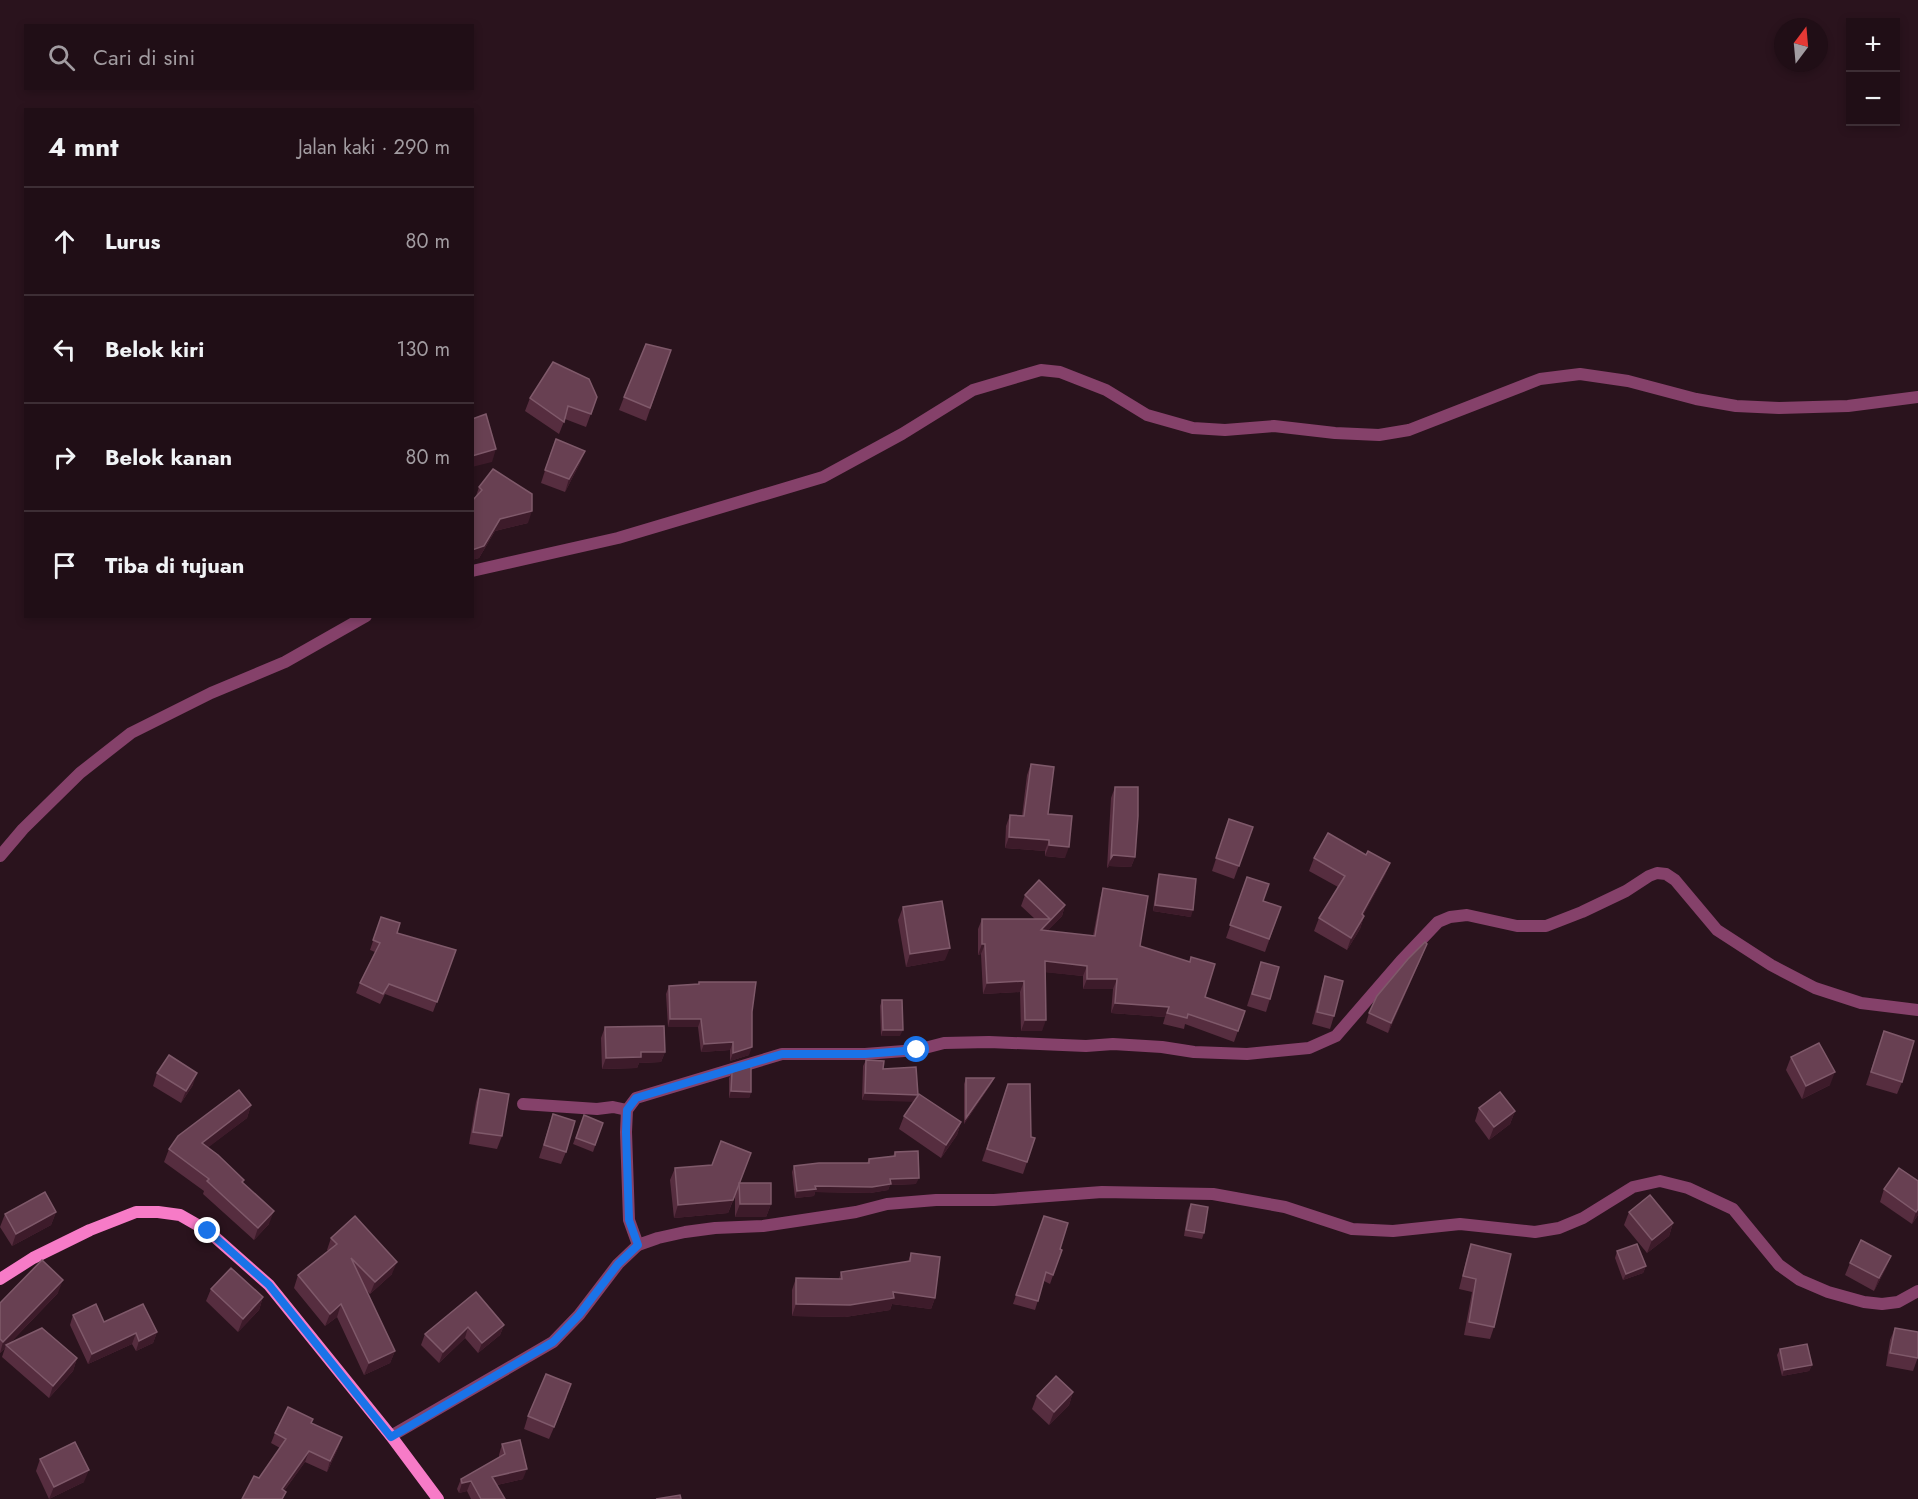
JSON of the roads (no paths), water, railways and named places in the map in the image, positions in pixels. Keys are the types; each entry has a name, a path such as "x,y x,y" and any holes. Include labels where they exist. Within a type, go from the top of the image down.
{"street":[{"path":"474,571 618,538 823,477 902,434 973,390 1041,370 1060,372 1106,390 1147,415 1193,428 1225,430 1274,426 1335,433 1368,434 1409,430 1540,379 1580,374 1628,381 1696,399 1736,406 1779,408 1848,406 1918,397"},
{"path":"0,855 22,829 80,773 131,733 211,693 285,662 362,618"},
{"path":"638,1245 629,1220 627,1110 636,1098 782,1054 865,1054 917,1050 944,1043 989,1042 1086,1046 1113,1044 1194,1052 1247,1054 1309,1048 1336,1036 1438,922 1450,917 1467,915 1517,926 1546,926 1626,891 1657,873 1666,874 1676,880 1717,930 1780,970 1815,988 1861,1003 1918,1010"},
{"path":"523,1104 597,1109 613,1107 627,1110"},
{"path":"391,1437 553,1342 579,1315 618,1264 638,1245 685,1232 763,1226 822,1218 886,1204 913,1201 994,1200 1102,1192 1213,1194 1285,1207 1352,1229 1393,1230 1460,1224 1535,1232 1559,1228 1583,1218 1633,1187 1660,1181 1688,1188 1733,1209 1779,1265 1800,1280 1828,1292 1882,1304 1898,1302 1918,1291"},
{"path":"0,1279 33,1258 90,1230 136,1212 180,1215 208,1231 269,1285 438,1499"}]}
